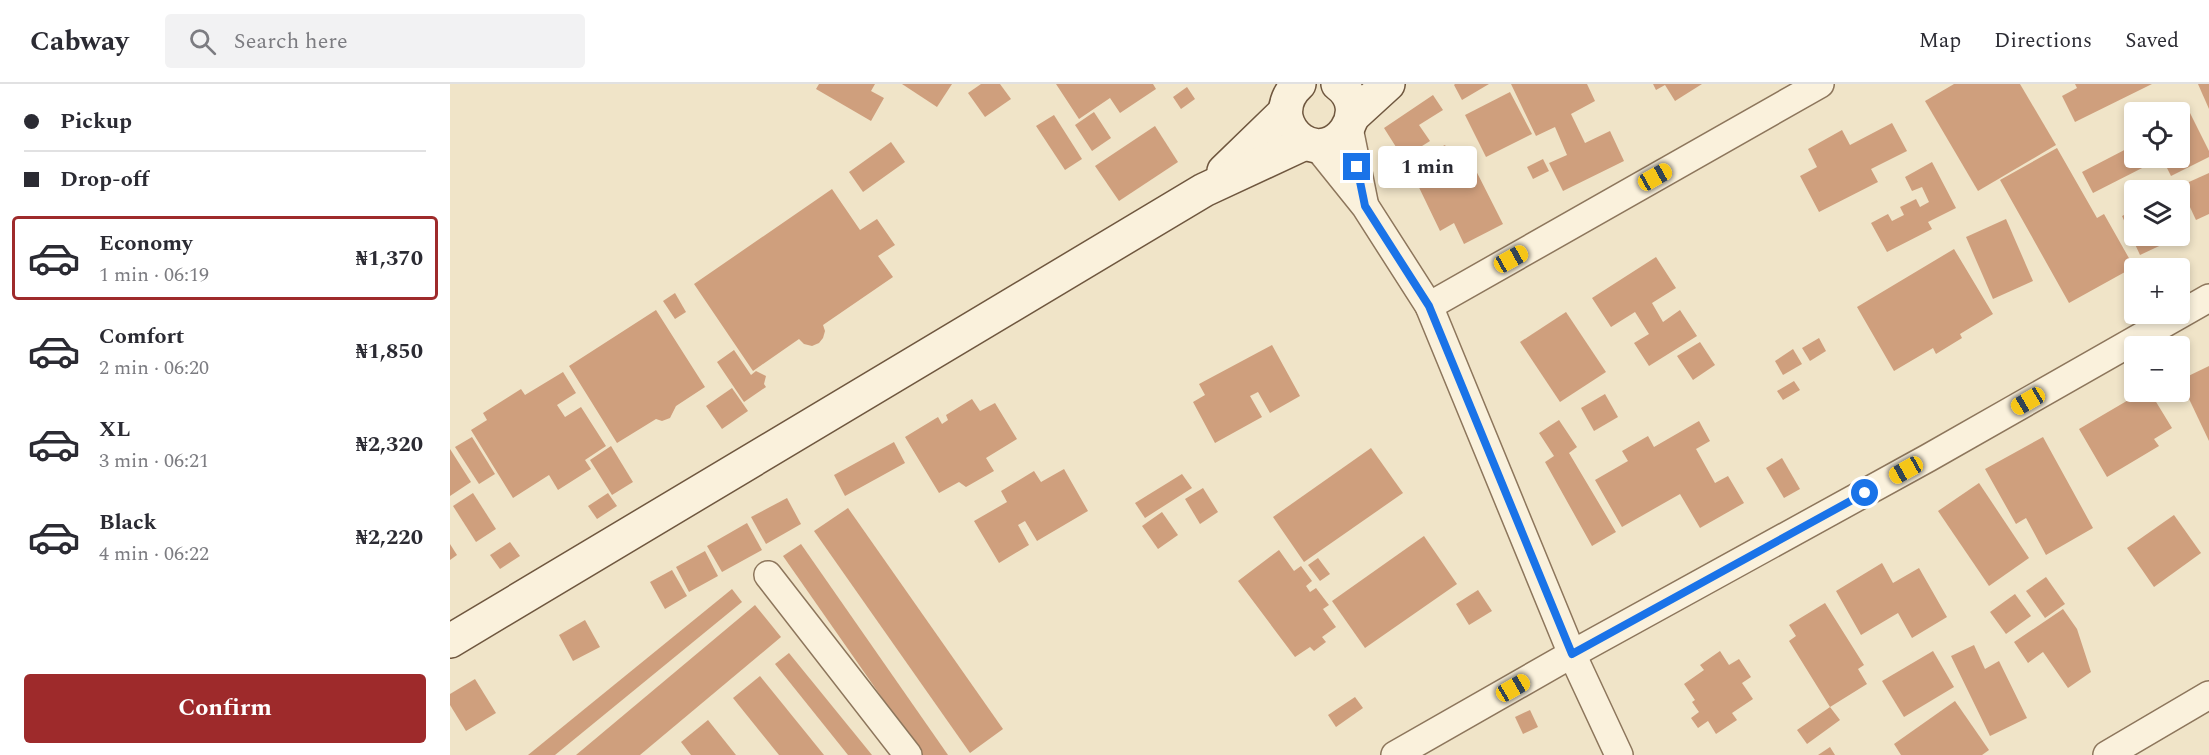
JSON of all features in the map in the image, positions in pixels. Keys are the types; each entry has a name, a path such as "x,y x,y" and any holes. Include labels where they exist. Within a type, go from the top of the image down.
{"street":[{"path":"1338,84 1349,95 1351,122 1365,206"},
{"path":"450,641 1204,190 1310,144 1329,144 1340,138 1351,122 1388,84"},
{"path":"1429,306 1820,84"},
{"path":"1290,94 1287,124 1294,135 1310,144 1365,206 1429,306 1572,654 1619,755"},
{"path":"1204,190 1290,94"},
{"path":"1395,755 2209,298"},
{"path":"768,575 908,755"},
{"path":"2108,755 2209,695"}],"building":[{"path":"819,84 875,84 871,91 884,98 871,121 816,89"},
{"path":"902,84 952,84 937,107"},
{"path":"981,84 1000,84 1011,99 985,117 968,93"},
{"path":"1056,84 1153,84 1156,89 1120,113 1110,98 1079,119"},
{"path":"1455,84 1489,84 1462,100"},
{"path":"1511,84 1587,84 1595,101 1571,114 1585,143 1610,131 1624,161 1563,191 1549,163 1567,155 1555,127 1536,136"},
{"path":"1653,84 1702,84 1675,101 1665,85 1656,90"},
{"path":"1954,84 2020,84 2056,145 1978,191 1925,101"},
{"path":"2075,84 2152,84 2075,122 2062,96 2077,88"},
{"path":"2198,84 2209,84 2209,109"},
{"path":"1187,87 1195,99 1181,109 1173,97"},
{"path":"1510,92 1532,134 1486,157 1465,115"},
{"path":"1433,95 1443,110 1419,125 1430,141 1403,158 1384,128"},
{"path":"1094,112 1111,138 1092,151 1075,125"},
{"path":"2190,113 2209,151 2209,157 2190,166"},
{"path":"1054,115 1082,159 1065,170 1036,126"},
{"path":"1892,123 1907,151 1871,169 1878,182 1819,212 1800,176 1817,167 1808,149 1842,130 1850,145"},
{"path":"1155,126 1178,162 1119,201 1095,166"},
{"path":"891,142 905,162 863,192 849,172"},
{"path":"1445,145 1450,154 1464,147 1503,224 1464,244 1454,223 1440,231 1413,175 1428,167 1423,156"},
{"path":"2057,148 2097,218 2104,214 2129,258 2124,258 2124,273 2069,303 2000,180"},
{"path":"2124,150 2124,168 2142,168 2093,193 2082,172"},
{"path":"1543,159 1549,171 1533,179 1527,167"},
{"path":"1932,162 1956,208 1928,222 1932,229 1887,252 1871,223 1888,214 1892,221 1904,215 1900,207 1916,199 1920,207 1929,202 1922,187 1912,191 1905,177"},
{"path":"2167,168 2187,168 2171,176"},
{"path":"2209,173 2209,214 2196,220 2190,207 2190,182"},
{"path":"832,189 860,230 877,219 895,245 878,256 893,277 823,325 825,331 819,343 812,346 804,344 799,339 753,371 694,284"},
{"path":"2006,219 2033,281 1993,299 1966,237"},
{"path":"2136,246 2159,246 2140,255"},
{"path":"1954,249 1993,314 1960,334 1962,338 1936,354 1933,348 1894,371 1857,307"},
{"path":"1656,257 1676,288 1652,303 1663,322 1680,310 1697,336 1649,366 1634,343 1649,334 1635,312 1611,327 1592,298"},
{"path":"675,293 686,312 675,319 663,301"},
{"path":"656,310 705,387 676,406 670,418 662,421 656,419 617,443 569,366"},
{"path":"1566,312 1606,372 1560,402 1520,342"},
{"path":"1819,338 1826,351 1810,361 1802,348"},
{"path":"1700,342 1715,365 1693,380 1677,356"},
{"path":"1272,345 1300,396 1270,413 1258,392 1250,396 1262,417 1215,443 1193,402 1205,395 1199,384"},
{"path":"1793,349 1802,364 1783,375 1775,361"},
{"path":"734,350 751,375 756,371 766,376 764,384 766,387 744,402 717,362"},
{"path":"2209,366 2209,441 2190,401 2190,375"},
{"path":"563,372 576,393 557,405 565,417 581,407 606,446 585,460 591,469 558,490 549,475 513,498 471,430 487,420 483,413 521,389 525,395"},
{"path":"1794,381 1800,390 1783,400 1777,391"},
{"path":"732,388 748,411 722,429 706,406"},
{"path":"1605,394 1618,417 1594,431 1581,408"},
{"path":"972,399 980,411 995,403 1017,439 986,458 994,471 966,487 959,482 939,493 905,437 938,417 942,424 948,420 946,415"},
{"path":"2125,402 2156,402 2172,428 2154,439 2159,446 2107,477 2079,429"},
{"path":"1559,420 1577,447 1569,453 1616,532 1592,546 1545,462 1554,456 1539,433"},
{"path":"1699,421 1710,441 1696,449 1715,483 1728,476 1744,503 1700,528 1680,494 1622,527 1595,480 1628,461 1622,451 1648,436 1654,447"},
{"path":"472,437 495,474 479,484 455,447"},
{"path":"2043,437 2093,528 2046,555 2026,518 2016,524 1985,469"},
{"path":"894,442 905,463 845,496 834,475"},
{"path":"611,446 633,482 612,495 590,460"},
{"path":"1371,448 1403,493 1304,562 1273,517"},
{"path":"450,449 471,482 450,496"},
{"path":"1782,458 1800,489 1784,498 1766,468"},
{"path":"1064,469 1088,511 1037,541 1025,521 1018,525 1029,545 999,563 974,521 1007,502 1001,491 1034,471 1041,482"},
{"path":"1182,474 1192,488 1145,518 1135,503"},
{"path":"1979,483 2029,558 1989,586 1938,511"},
{"path":"1203,488 1218,512 1200,524 1185,499"},
{"path":"473,493 496,529 476,542 453,506"},
{"path":"608,493 617,506 597,519 588,506"},
{"path":"787,498 801,524 766,544 751,517"},
{"path":"848,508 1003,729 970,753 814,531"},
{"path":"1162,512 1178,535 1158,549 1142,526"},
{"path":"2174,515 2201,553 2154,587 2127,548"},
{"path":"747,523 762,550 722,572 707,546"},
{"path":"1424,536 1457,584 1365,648 1332,601"},
{"path":"510,542 520,556 500,569 490,555"},
{"path":"450,544 457,555 450,560"},
{"path":"801,544 948,755 922,755 783,556"},
{"path":"1279,550 1294,571 1301,566 1312,581 1306,586 1310,592 1316,588 1329,605 1323,609 1336,627 1322,637 1326,642 1314,651 1310,647 1295,657 1238,581"},
{"path":"705,551 718,576 689,592 676,567"},
{"path":"1318,558 1330,574 1320,581 1308,565"},
{"path":"1882,563 1893,583 1919,568 1947,617 1912,638 1898,613 1861,635 1836,591"},
{"path":"672,570 687,596 665,609 650,582"},
{"path":"2046,577 2065,604 2045,618 2026,591"},
{"path":"732,589 742,602 555,755 528,755"},
{"path":"1478,590 1492,611 1469,625 1456,604"},
{"path":"2015,594 2031,616 2006,634 1990,612"},
{"path":"1825,603 1864,665 1858,669 1867,684 1830,707 1789,641 1796,636 1789,625"},
{"path":"755,605 781,637 640,755 576,755"},
{"path":"2063,609 2077,629 2091,672 2068,688 2043,652 2028,663 2014,642"},
{"path":"585,620 600,647 573,661 559,635"},
{"path":"1974,645 1985,669 1999,661 2027,718 1990,736 1951,656"},
{"path":"1720,651 1729,665 1739,659 1751,677 1742,683 1753,699 1732,713 1737,720 1716,734 1708,721 1698,728 1691,718 1699,712 1692,702 1695,700 1684,684 1704,670 1700,665"},
{"path":"1933,651 1954,687 1904,717 1882,681"},
{"path":"789,653 872,755 848,755 775,664"},
{"path":"760,676 824,755 779,755 733,698"},
{"path":"475,679 496,713 466,731 450,705 450,694"},
{"path":"1355,697 1363,708 1336,727 1328,715"},
{"path":"1955,701 1989,750 1982,755 1901,755 1894,744"},
{"path":"1830,707 1840,720 1807,744 1797,730"},
{"path":"1530,710 1538,727 1523,734 1515,717"},
{"path":"708,720 736,755 691,755 681,742"},
{"path":"1830,747 1835,755 1818,755"}],"route":[{"path":"1357,167 1365,206 1429,306 1572,654 1865,493"}]}
